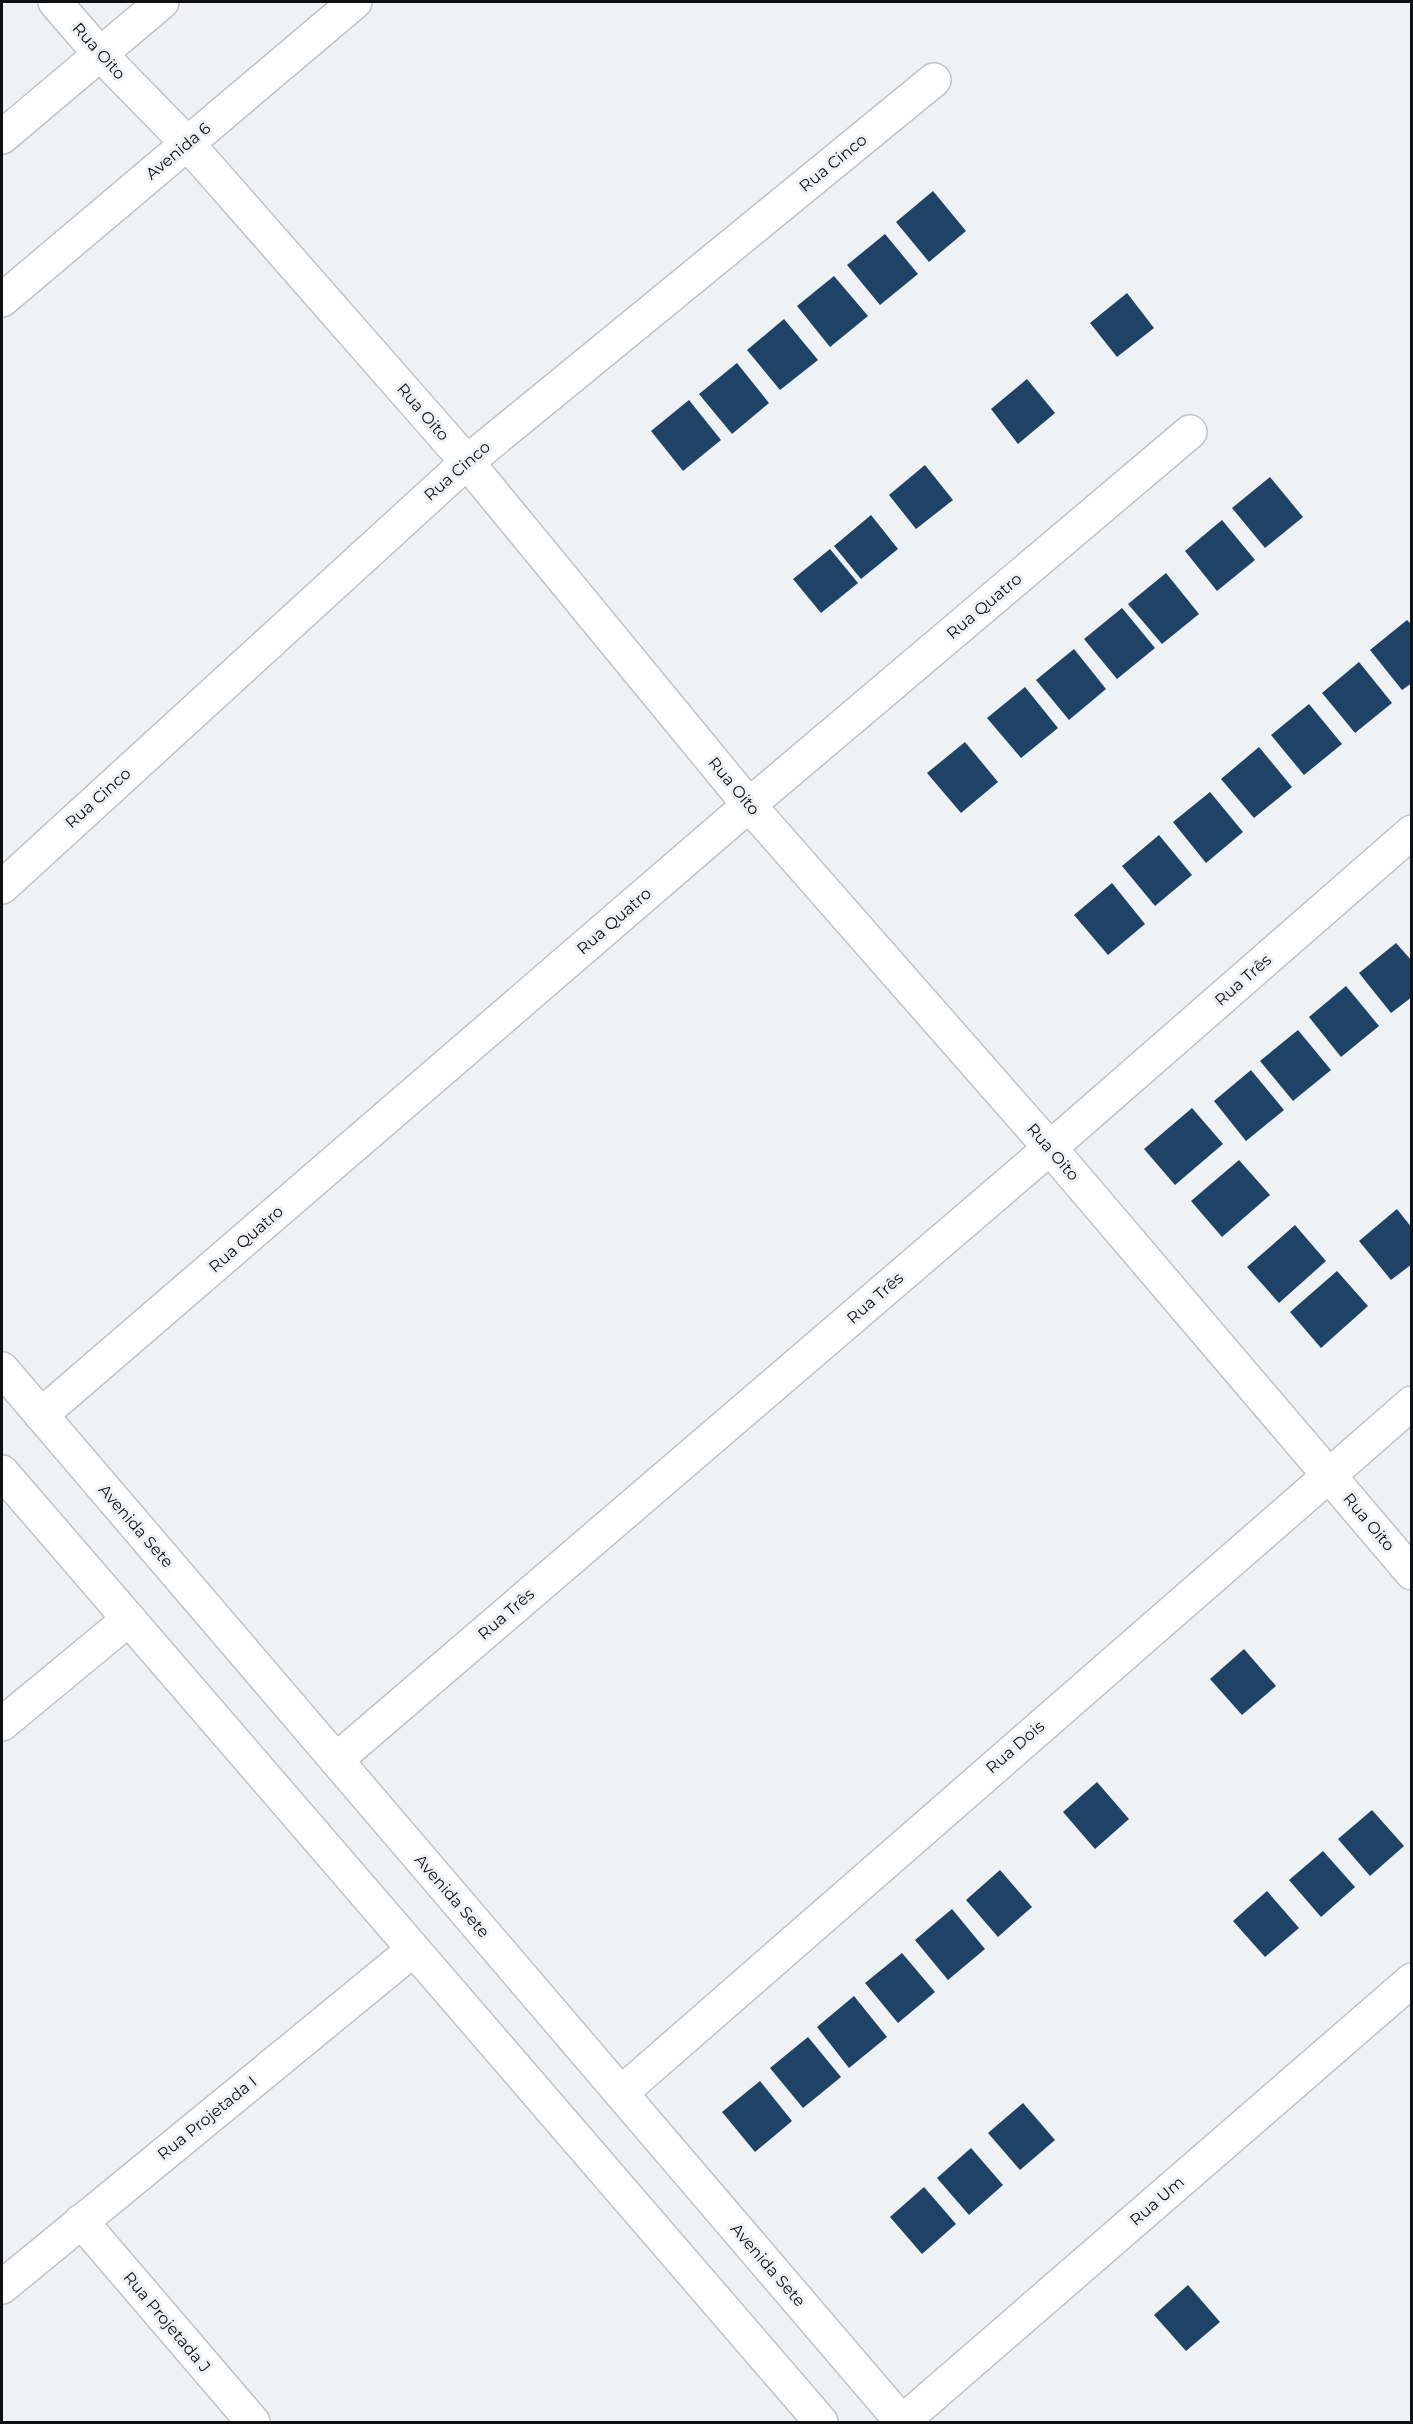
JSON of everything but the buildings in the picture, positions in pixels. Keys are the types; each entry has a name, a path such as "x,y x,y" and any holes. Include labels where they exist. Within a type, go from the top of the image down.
{"street":[{"name":"Rua Oito","path":"55,2 100,54 187,143 466,462 749,805 1050,1148 1412,1573"},
{"path":"2,137 162,2"},
{"name":"Avenida 6","path":"2,300 355,2"},
{"name":"Rua Cinco","path":"2,886 466,462 934,80"},
{"name":"Rua Quatro","path":"41,1415 749,805 1190,432"},
{"name":"Rua Três","path":"336,1760 1050,1148 1412,832"},
{"name":"Avenida Sete","path":"2,1369 902,2422"},
{"name":"Rua Dois","path":"621,2093 1329,1473 1412,1403"},
{"path":"2,1472 821,2422"},
{"path":"2,1724 129,1619"},
{"name":"Rua Projetada I","path":"2,2287 413,1950"},
{"name":"Rua Um","path":"902,2422 1412,1980"},
{"name":"Rua Projetada J","path":"81,2221 253,2422"}]}
